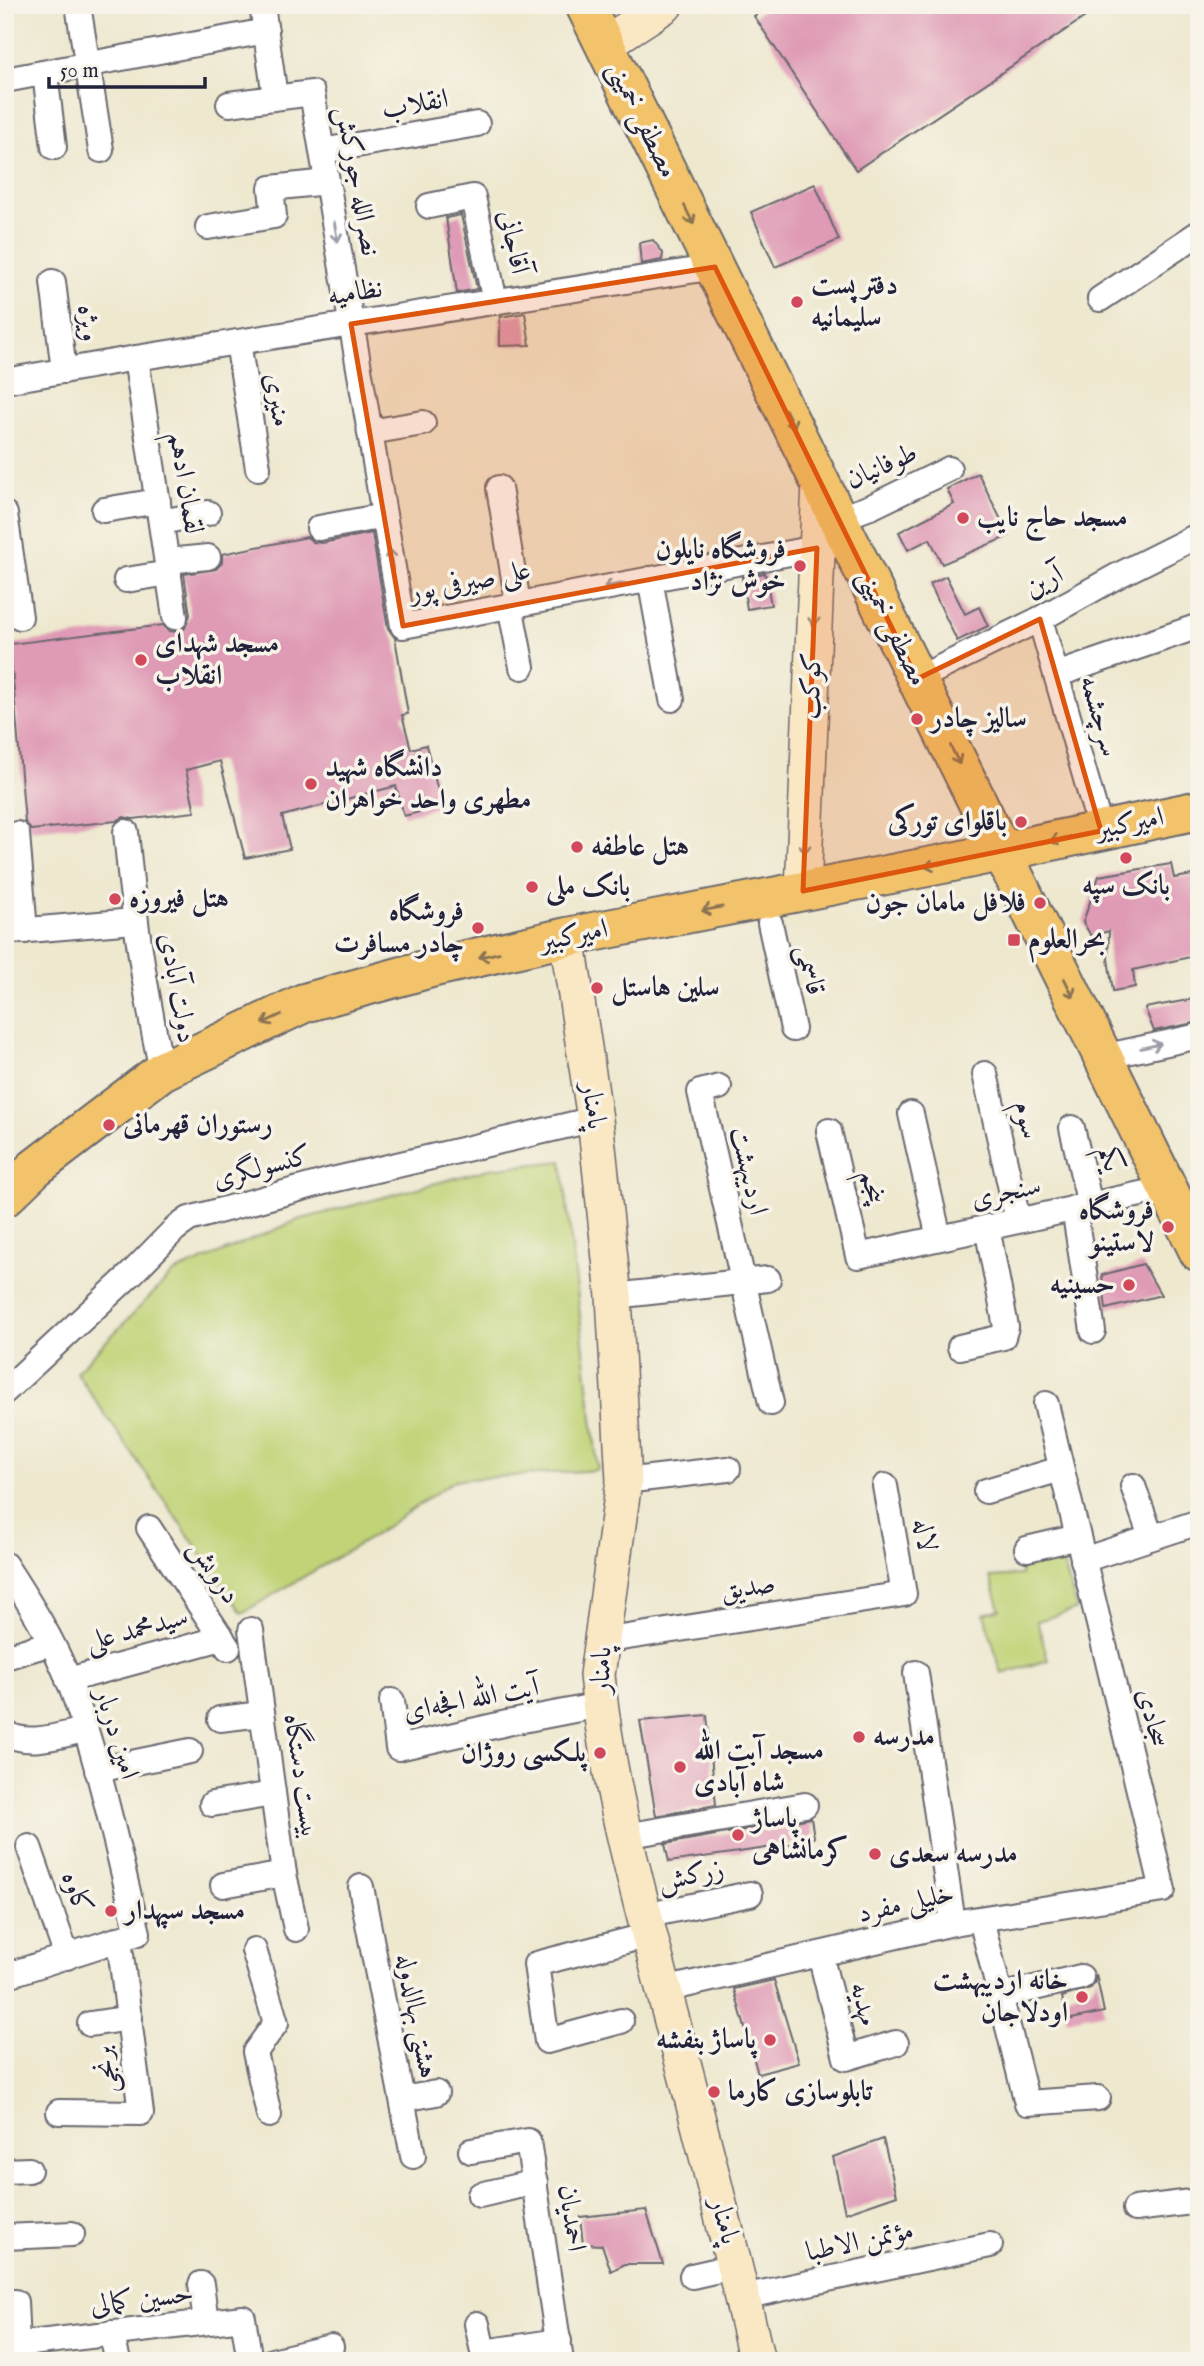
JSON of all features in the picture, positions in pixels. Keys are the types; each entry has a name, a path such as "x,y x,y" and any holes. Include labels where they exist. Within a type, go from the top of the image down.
{"main road":[{"name":"مصطفی خمینی","path":"585,5 820,481 835,536 917,679 1103,1057 1181,1201 1199,1252"},
{"name":"امیرکبیر","path":"5,1197 35,1168 162,1071 304,1003 435,967 570,951 803,891 1199,810"}],"street":[{"path":"78,5 102,150"},
{"path":"229,104 275,97 262,5"},
{"path":"605,44 664,5"},
{"path":"5,80 266,30"},
{"path":"45,73 54,147"},
{"name":"نصرالله جورکش","path":"275,97 312,93 351,324"},
{"name":"انقلاب","path":"322,151 477,124"},
{"path":"208,227 274,216 271,188 327,182"},
{"name":"آقاجانی","path":"429,206 473,197 495,302"},
{"path":"1100,299 1199,233"},
{"name":"نظامیه","path":"5,381 715,267"},
{"name":"ویژه","path":"53,282 64,371"},
{"name":"علی صیرفی پور","path":"351,324 402,626 650,579 835,536"},
{"name":"منیری","path":"238,342 258,468"},
{"name":"لقمان ادهم","path":"136,358 175,617"},
{"path":"370,432 423,423"},
{"name":"طوفانیان","path":"835,536 873,506 949,469"},
{"path":"499,488 522,667"},
{"path":"104,510 208,513"},
{"path":"5,514 20,617"},
{"path":"319,528 384,516"},
{"name":"آرین","path":"917,679 1040,619 1199,535"},
{"name":"کوکب","path":"803,891 835,536"},
{"path":"126,580 208,557"},
{"path":"650,579 672,699"},
{"name":"سرچشمه","path":"1040,619 1101,831"},
{"path":"1056,675 1199,626"},
{"name":"دولت آبادی","path":"126,832 134,921 150,1019 162,1071"},
{"path":"17,834 15,931 134,921"},
{"name":"قاسمی","path":"770,923 793,1029"},
{"name":"پامنار","path":"570,951 595,1119 614,1296 624,1481 597,1675 600,1705 625,1836 757,2361"},
{"path":"1103,1057 1199,1036"},
{"name":"سوم","path":"985,1074 1018,1220"},
{"name":"اردیبهشت","path":"719,1087 700,1092 771,1403"},
{"path":"911,1114 939,1238"},
{"name":"کنسولگری","path":"5,1391 132,1273 175,1229 189,1219 328,1181 595,1119"},
{"name":"یکم","path":"1072,1128 1093,1331"},
{"name":"پنجم","path":"829,1131 858,1256"},
{"name":"سنجری","path":"858,1256 1082,1206 1181,1201"},
{"path":"960,1347 1003,1338 1006,1327 987,1227"},
{"path":"614,1296 768,1279"},
{"name":"سجادی","path":"1046,1404 1163,1890"},
{"path":"624,1481 728,1469"},
{"path":"986,1491 1062,1469"},
{"name":"لاله","path":"885,1486 904,1594"},
{"path":"1133,1486 1152,1538"},
{"path":"1027,1549 1081,1548 1152,1538 1199,1522"},
{"name":"درویش","path":"149,1528 225,1643"},
{"name":"امین دربار","path":"7,1570 51,1643 68,1680 97,1770 129,1936"},
{"name":"صدیق","path":"602,1641 904,1594"},
{"name":"بیست دستگاه","path":"251,1630 284,1874 296,1929"},
{"path":"5,1657 51,1643"},
{"name":"سیدمحمد علی","path":"68,1680 225,1643"},
{"path":"916,1673 953,1923"},
{"name":"آیت الله افجه‌ای","path":"392,1701 398,1748 600,1705"},
{"path":"220,1719 262,1714"},
{"path":"5,1732 18,1740 30,1741 85,1731"},
{"path":"97,1770 190,1751"},
{"path":"212,1804 273,1794"},
{"path":"625,1836 805,1805"},
{"name":"کاوه","path":"29,1847 66,1957"},
{"path":"223,1885 284,1874"},
{"name":"هشتی بهاالدوله","path":"361,1887 413,2156"},
{"name":"خلیلی مفرد","path":"664,1990 953,1923 1163,1890"},
{"name":"زرکش","path":"621,2021 547,2041 536,1965 750,1894"},
{"path":"981,1919 1027,2103 1098,2098"},
{"path":"5,1976 129,1936"},
{"name":"برنجی","path":"59,2112 141,2113 130,2018 129,1936"},
{"path":"254,1950 276,2023 255,2052 268,2115"},
{"name":"مهدیه","path":"820,1954 846,2057 896,2043"},
{"path":"1000,1996 1081,1977"},
{"path":"90,2024 130,2018"},
{"path":"403,2099 436,2093"},
{"name":"احمدیان","path":"471,2151 528,2141 560,2351"},
{"path":"480,2195 535,2182"},
{"path":"1135,2209 1199,2201"},
{"path":"5,2237 72,2234"},
{"name":"مؤتمن الاطبا","path":"692,2276 739,2281 990,2245"},
{"path":"201,2284 206,2322"},
{"path":"5,2302 15,2302 11,2345"},
{"name":"حسین کمالی","path":"11,2345 243,2318 250,2361"},
{"path":"477,2324 484,2357 560,2351"},
{"path":"111,2333 118,2361"},
{"path":"272,2361 331,2347"}],"highlighted area":[{"path":"715,267 917,679 1040,619 1101,831 803,891 817,548 403,626 351,324"}],"green space":[{"path":"562,1161 598,1470 455,1480 370,1538 242,1613 76,1372 173,1273 298,1220 489,1169"},
{"path":"1058,1545 1077,1609 1037,1621 1048,1660 1002,1674 984,1614 1000,1609 990,1577 1021,1575 1020,1556"}],"building":[{"path":"770,5 1103,5 856,170 754,16"},
{"path":"815,184 839,240 775,267 751,212"},
{"path":"461,215 477,289 457,293 446,218"},
{"path":"653,240 663,253 662,260 641,264 639,243"},
{"path":"525,313 530,345 500,346 500,317"},
{"name":"مسجد حاج نایب","path":"978,473 1009,536 942,564 930,539 908,550 899,532 954,504 947,489"},
{"path":"372,533 388,628 395,638 408,714 402,715 411,749 426,745 442,806 404,816 396,786 282,816 290,849 245,858 220,761 186,770 195,812 133,819 124,817 116,821 31,830 25,822 10,644 163,625 169,631 178,632 185,628 190,615 184,574 216,569 222,563 222,554 307,537 313,542 322,543"},
{"path":"765,573 771,605 747,609 742,577"},
{"path":"946,576 965,614 979,607 988,626 957,641 930,584"},
{"path":"1171,864 1174,878 1199,874 1199,955 1133,970 1135,987 1113,991 1108,959 1109,931 1091,936 1083,922 1099,876"},
{"path":"1199,998 1199,1022 1154,1031 1145,1008"},
{"name":"حسینیه","path":"1143,1264 1161,1295 1106,1309 1102,1275"},
{"name":"مسجد آیت الله شاه آبادی","path":"707,1715 716,1805 656,1816 640,1721"},
{"name":"پاساژ کرمانشاهی","path":"811,1818 814,1837 808,1842 669,1862 665,1844"},
{"name":"خانه اردیبهشت اودلاجان","path":"1096,1974 1104,2012 1067,2020 1062,1997 1091,1988"},
{"name":"پاساژ بنفشه","path":"774,1980 799,2063 758,2074 734,1989"},
{"path":"883,2139 897,2195 845,2213 833,2157"},
{"path":"646,2210 663,2264 625,2264 611,2271 602,2245 583,2244 580,2217"}],"place":[{"name":"دفتر پست سلیمانیه","path":"797,302"},
{"name":"مسجد حاج نایب","path":"963,518"},
{"name":"فروشگاه نایلون خوش نژاد","path":"800,566"},
{"name":"مسجد شهدای انقلاب","path":"141,660"},
{"name":"سالیز چادر","path":"917,719"},
{"name":"دانشگاه شهید مطهری واحد خواهران","path":"311,784"},
{"name":"باقلوای تورکی","path":"1021,822"},
{"name":"هتل عاطفه","path":"577,847"},
{"name":"بانک سپه","path":"1126,858"},
{"name":"بانک ملی","path":"532,887"},
{"name":"هتل فیروزه","path":"115,899"},
{"name":"فلافل مامان جون","path":"1040,903"},
{"name":"فروشگاه چادر مسافرت","path":"478,928"},
{"name":"بحرالعلوم","path":"1014,940"},
{"name":"سلین هاستل","path":"597,988"},
{"name":"رستوران قهرمانی","path":"109,1125"},
{"name":"فروشگاه لاستینو","path":"1168,1227"},
{"name":"حسینیه","path":"1129,1285"},
{"name":"مدرسه","path":"859,1737"},
{"name":"پلکسی روژان","path":"600,1753"},
{"name":"مسجد آیت الله شاه آبادی","path":"680,1767"},
{"name":"پاساژ کرمانشاهی","path":"738,1835"},
{"name":"مدرسه سعدی","path":"875,1854"},
{"name":"مسجد سپهدار","path":"111,1911"},
{"name":"خانه اردیبهشت اودلاجان","path":"1082,1997"},
{"name":"پاساژ بنفشه","path":"770,2040"},
{"name":"تابلوسازی کارما","path":"714,2092"}]}
